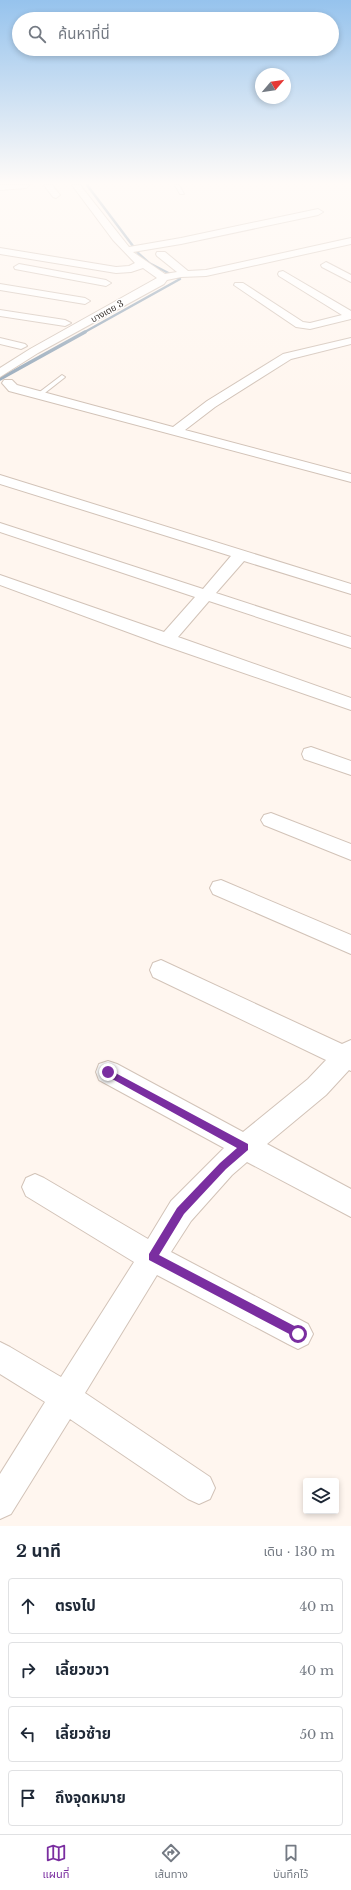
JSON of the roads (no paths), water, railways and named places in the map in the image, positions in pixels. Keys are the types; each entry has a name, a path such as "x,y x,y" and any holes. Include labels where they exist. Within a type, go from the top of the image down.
{"street":[{"path":"32,256 116,270 130,269 142,264"},
{"path":"135,256 142,264 167,277 183,274 206,273 282,256"},
{"path":"163,256 183,274"},
{"path":"7,265 106,283"},
{"path":"326,265 351,279"},
{"path":"1,288 22,268"},
{"path":"283,274 351,316"},
{"name":"บางเตย 3","path":"4,378 34,352 167,277"},
{"path":"239,285 300,325 310,326 351,316"},
{"path":"1,288 85,301"},
{"path":"0,313 65,323"},
{"path":"175,431 211,404 287,356 351,340"},
{"path":"0,341 21,346"},
{"path":"4,378 13,388 351,478"},
{"path":"0,479 351,589"},
{"path":"0,527 351,643"},
{"path":"166,640 241,555"},
{"path":"0,580 166,640 351,704"},
{"path":"311,754 351,768"},
{"path":"271,820 351,852"},
{"path":"221,888 351,945"},
{"path":"0,1503 181,1211 223,1166 284,1113 317,1087 350,1056 161,970"},
{"path":"108,1072 351,1204"},
{"path":"35,1187 152,1257 298,1334"},
{"path":"0,1357 66,1398 199,1488"}],"lane":[{"path":"39,395 62,376"}],"waterway":[{"path":"83,333 180,279 149,263 141,256"},
{"path":"0,379 85,332"}]}
